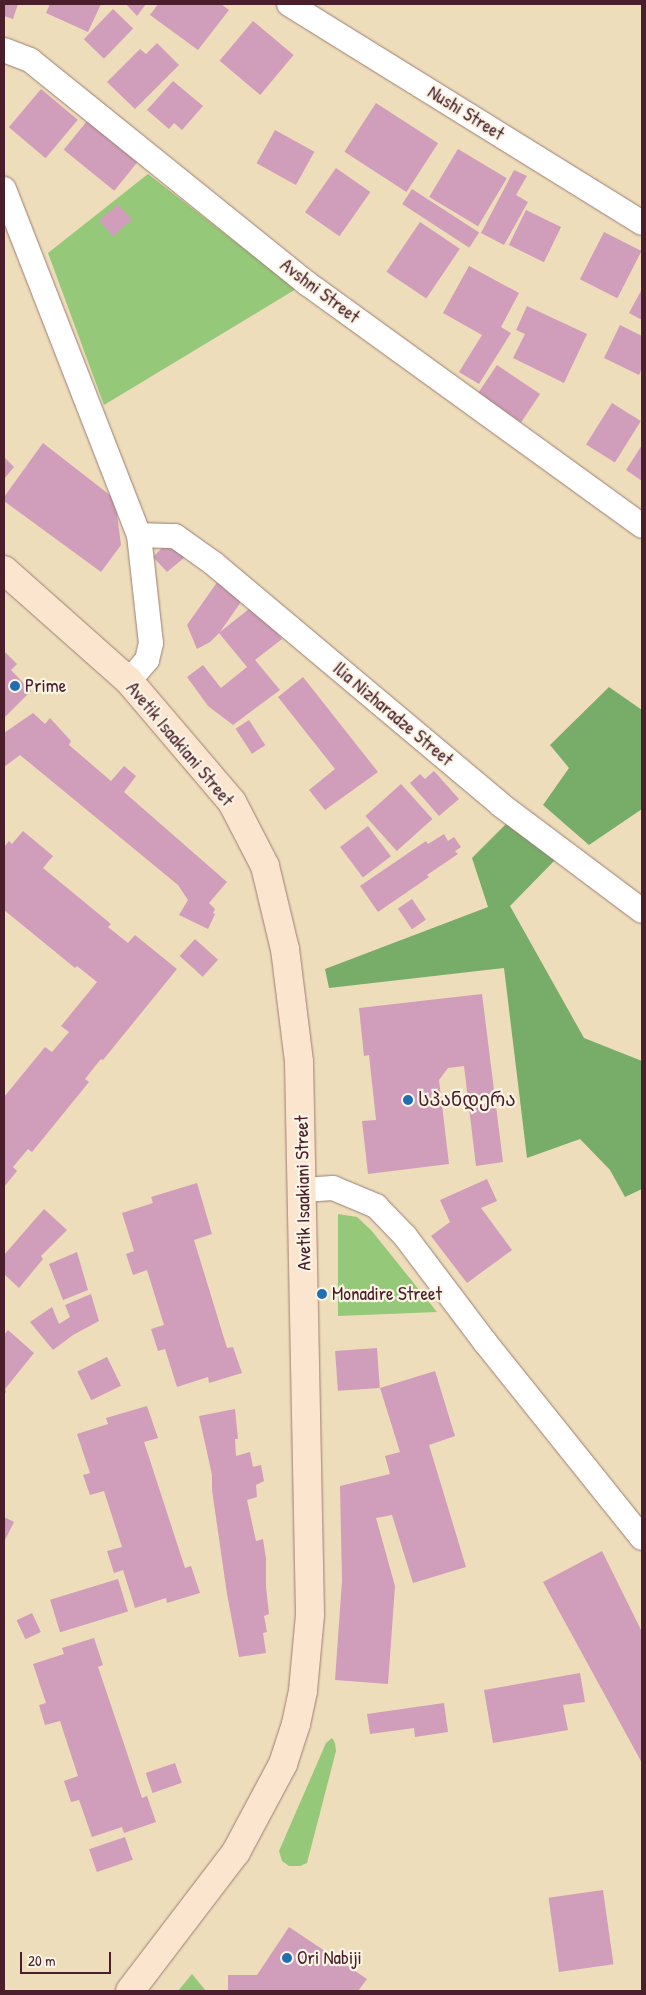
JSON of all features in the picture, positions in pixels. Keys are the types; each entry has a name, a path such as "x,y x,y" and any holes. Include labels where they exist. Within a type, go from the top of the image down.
{"main road":[{"name":"Avetik Isaakiani Street","path":"4,570 129,681 232,802 265,866 285,949 299,1062 310,1616 303,1692 296,1724 283,1764 236,1852 130,1991"}],"street":[{"name":"Nushi Street","path":"289,4 642,223"},
{"name":"Avshni Street","path":"4,50 30,60 308,284 642,526"},
{"path":"4,189 139,535 151,643 148,660 129,681"},
{"name":"Ilia Nizharadze Street","path":"139,535 175,536 213,563 501,805 642,911"},
{"path":"303,1190 333,1188 376,1206 405,1236 485,1342 642,1538"}],"green space":[{"path":"148,174 296,289 104,405 48,253"},
{"path":"609,687 642,710 642,809 589,845 543,805 569,768 550,745"},
{"path":"510,820 558,857 510,906 584,1038 642,1061 642,1189 625,1197 610,1170 580,1139 527,1158 504,968 329,988 325,969 488,907 472,858"},
{"path":"338,1214 357,1217 371,1230 437,1312 338,1316"},
{"path":"332,1738 336,1751 307,1863 300,1866 289,1866 282,1861 279,1851 326,1743"},
{"path":"192,1974 206,1991 178,1991"}],"building":[{"path":"4,4 18,4 13,19 4,16"},
{"path":"50,4 101,4 88,32 46,13"},
{"path":"126,4 146,4 137,16"},
{"path":"158,4 221,4 229,10 198,50 150,15"},
{"path":"113,9 133,28 104,59 84,39"},
{"path":"253,21 294,55 260,95 220,61"},
{"path":"157,43 179,65 135,109 107,82 140,49 146,54"},
{"path":"173,81 203,106 182,130 174,123 169,129 147,110"},
{"path":"41,89 78,120 46,158 9,127"},
{"path":"376,103 438,143 406,192 344,152"},
{"path":"87,121 138,162 114,191 64,150"},
{"path":"275,130 314,152 296,185 257,163"},
{"path":"458,149 507,178 478,226 429,197"},
{"path":"336,168 370,192 339,236 305,212"},
{"path":"514,170 527,176 516,195 528,202 504,245 481,233"},
{"path":"412,189 479,233 469,248 402,204"},
{"path":"118,204 132,220 113,236 99,220"},
{"path":"526,210 561,227 544,262 509,245"},
{"path":"420,222 460,249 426,299 386,272"},
{"path":"604,232 641,251 617,298 580,279"},
{"path":"469,266 519,293 501,327 511,333 479,384 459,372 482,335 443,313"},
{"path":"642,289 642,320 629,313"},
{"path":"527,306 587,334 564,383 513,358 525,334 516,330"},
{"path":"620,325 642,336 642,368 639,375 604,358"},
{"path":"497,365 540,394 521,422 478,393"},
{"path":"612,403 641,421 615,463 586,445"},
{"path":"43,443 115,499 121,545 101,572 4,501 4,497"},
{"path":"642,445 642,481 626,470"},
{"path":"4,457 14,467 4,479"},
{"path":"167,543 185,557 167,572 153,557"},
{"path":"218,581 243,599 220,632 254,605 282,639 255,660 280,690 233,725 208,706 187,677 203,665 221,688 247,667 219,633 210,642 197,649 187,625"},
{"name":"Prime","path":"4,651 17,664 11,670 31,691 4,718"},
{"path":"303,677 378,772 325,810 309,790 335,769 278,697"},
{"path":"33,713 45,724 50,718 71,741 69,745 111,781 124,766 136,776 124,792 227,882 209,903 215,909 213,913 215,914 208,929 179,915 188,900 178,885 20,755 4,767 4,733"},
{"path":"249,720 265,745 252,754 236,729"},
{"path":"434,771 459,799 439,816 410,783 420,774 425,779"},
{"path":"401,784 432,819 397,851 365,816"},
{"path":"368,826 391,856 363,877 340,847"},
{"path":"23,831 53,856 43,868 111,924 108,927 128,943 135,935 177,969 103,1060 101,1059 96,1065 85,1079 89,1082 32,1152 28,1149 13,1167 17,1171 4,1187 4,1097 45,1047 52,1052 69,1032 61,1026 97,982 77,966 75,968 4,910 4,847 9,841 12,844"},
{"path":"444,834 448,841 454,837 461,847 455,851 458,854 427,875 429,877 378,912 360,886 426,841 428,844"},
{"path":"412,899 426,920 412,929 398,909"},
{"path":"195,939 218,960 203,977 180,956"},
{"name":"სპანდერა","path":"482,994 503,1162 476,1166 464,1066 448,1068 439,1080 449,1164 368,1174 362,1121 376,1120 369,1055 364,1056 359,1008"},
{"path":"487,1179 497,1201 481,1208 512,1250 467,1283 431,1236 450,1222 440,1200"},
{"path":"197,1183 212,1234 194,1240 227,1348 233,1347 242,1373 209,1383 208,1377 177,1387 165,1349 158,1351 151,1329 164,1325 147,1270 133,1275 126,1254 134,1251 122,1213 153,1203 151,1197"},
{"path":"44,1209 67,1230 41,1256 43,1259 19,1288 4,1274 4,1255"},
{"path":"77,1252 88,1290 63,1300 49,1264"},
{"path":"91,1294 99,1321 73,1335 53,1350 30,1322 52,1307 59,1324 70,1317 65,1305"},
{"path":"8,1330 34,1353 5,1389 4,1395 4,1335"},
{"path":"377,1348 380,1388 338,1391 335,1351"},
{"path":"107,1357 121,1386 91,1400 77,1371"},
{"path":"435,1371 455,1436 429,1445 466,1567 413,1583 392,1515 376,1518 395,1586 388,1684 335,1680 342,1581 340,1486 390,1474 385,1456 400,1452 380,1388"},
{"path":"147,1406 158,1438 144,1442 185,1568 191,1566 200,1593 167,1603 166,1598 135,1608 123,1570 114,1573 107,1551 122,1547 104,1491 90,1495 83,1475 90,1473 77,1434 108,1424 106,1418"},
{"path":"235,1409 238,1439 235,1439 236,1456 250,1452 253,1467 261,1465 264,1481 256,1485 257,1497 247,1500 256,1541 263,1539 269,1614 264,1616 267,1632 263,1633 266,1653 239,1657 227,1594 212,1490 212,1475 199,1416"},
{"path":"4,1517 14,1522 4,1542"},
{"path":"602,1551 642,1632 642,1763 543,1582"},
{"path":"118,1579 128,1612 60,1632 50,1600"},
{"path":"32,1613 41,1632 25,1639 17,1620"},
{"path":"94,1638 103,1665 98,1667 142,1798 147,1796 156,1822 124,1833 122,1827 92,1837 79,1800 71,1802 64,1781 78,1776 60,1721 45,1725 39,1705 46,1703 33,1664 64,1654 62,1648"},
{"path":"580,1673 585,1702 563,1705 568,1730 493,1743 484,1690"},
{"path":"444,1703 448,1732 415,1737 414,1728 370,1734 367,1714"},
{"path":"175,1763 182,1783 153,1793 146,1773"},
{"path":"125,1837 133,1860 97,1872 89,1849"},
{"path":"603,1890 613,1964 559,1972 549,1898"},
{"path":"289,1927 367,1979 358,1991 228,1991 228,1975 257,1975"}],"place":[{"name":"Prime","path":"15,686"},
{"name":"სპანდერა","path":"408,1100"},
{"name":"Monadire Street","path":"322,1294"},
{"name":"Ori Nabiji","path":"287,1958"}]}
